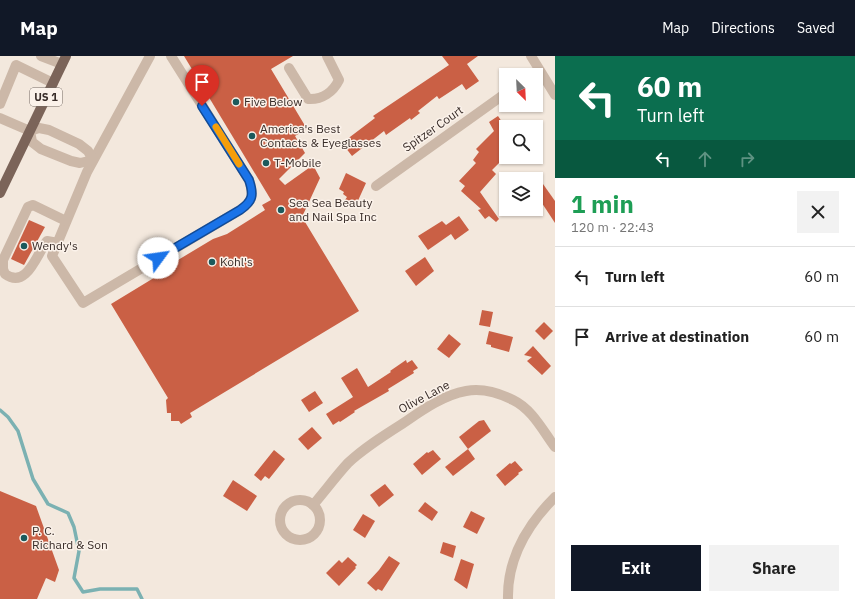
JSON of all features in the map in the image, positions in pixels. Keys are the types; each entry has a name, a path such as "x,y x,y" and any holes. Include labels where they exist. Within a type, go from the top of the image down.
{"main road":[{"name":"US 1","path":"1,191 64,60"}],"street":[{"path":"41,56 64,60"},
{"path":"150,56 93,160 52,256 83,302 248,205 252,198 252,190 249,180 172,56"},
{"path":"289,68 308,99 316,100 326,96 335,89 339,80 327,56"},
{"path":"531,56 534,68"},
{"path":"0,104 16,65 53,83"},
{"path":"543,81 555,95"},
{"name":"Spitzer Court","path":"376,186 499,98"},
{"path":"0,118 30,131 39,128 50,130 79,144 88,151 93,160"},
{"path":"30,131 32,142 40,149 80,163 93,160"},
{"path":"58,243 47,241 28,272 20,277 14,278 6,274 3,269 3,260 28,207 33,205 66,221"},
{"name":"Olive Lane","path":"313,505 348,464 375,441 423,410 455,394 467,390 491,392 514,400 530,413 555,447"},
{"path":"508,599 510,572 518,546 535,518 555,497"}],"building":[{"path":"184,56 293,56 271,69 307,129 295,136 305,153 279,179 285,185 313,165 320,178 302,217 359,311 190,413 192,417 181,424 179,421 171,421 171,413 167,413 166,400 168,398 111,304 162,273 173,263 213,239 227,234 265,210 262,205 271,200"},
{"path":"442,56 478,56 467,64 479,81 466,90 462,84 439,99 437,96 418,111 420,113 411,120 410,118 386,135 384,131 352,156 342,143 375,118 373,116 449,65"},
{"path":"498,116 501,120 499,120 499,163 492,170 496,174 480,192 499,219 496,222 489,216 485,219 478,210 481,209 461,191 465,186 459,181 476,163 473,160 479,152 476,149 494,131 489,122"},
{"path":"346,173 366,183 356,205 345,200 347,197 343,194 344,192 339,189"},
{"path":"543,184 555,201 555,223 543,205"},
{"path":"459,216 469,230 455,240 451,234 428,250 418,236 442,221 446,225"},
{"name":"Wendy's","path":"29,220 45,227 24,265 11,259"},
{"path":"425,257 434,271 416,286 405,271"},
{"path":"482,310 493,312 490,327 479,325"},
{"path":"544,322 553,331 544,340 535,331"},
{"path":"489,331 513,337 509,352 486,344"},
{"path":"449,334 461,344 449,358 437,349"},
{"path":"533,346 551,366 542,375 527,361 532,357 524,355"},
{"path":"406,360 407,363 412,360 418,368 413,371 414,373 388,389 389,391 333,425 326,414 353,397 341,378 357,368 368,387"},
{"path":"315,391 323,403 309,412 301,400"},
{"path":"484,420 491,431 468,449 459,437 479,421"},
{"path":"312,427 322,438 308,450 298,439"},
{"path":"468,449 475,459 453,476 445,467"},
{"path":"274,450 285,459 269,479 265,476 261,481 254,475"},
{"path":"433,450 441,459 422,475 413,464 427,452 428,453"},
{"path":"515,461 523,470 505,486 496,475 510,463 511,464"},
{"path":"233,480 257,496 247,511 223,496"},
{"path":"385,484 394,495 379,507 370,495"},
{"name":"P. C. Richard & Son","path":"0,491 36,506 59,570 55,582 46,578 37,599 0,599"},
{"path":"425,502 438,512 432,521 418,511"},
{"path":"471,511 485,518 477,534 463,527"},
{"path":"363,514 375,521 365,538 353,530"},
{"path":"443,542 456,546 453,558 440,553"},
{"path":"389,556 400,563 382,591 378,589 376,591 367,583"},
{"path":"348,557 357,565 339,586 326,573 339,560 342,563"},
{"path":"461,559 474,564 467,589 454,580"}],"waterway":[{"path":"0,410 8,417 18,431 33,479 48,504 68,513 74,527 79,551 74,578 83,592 100,589 137,589 142,599"}],"slow traffic":[{"path":"216,127 239,164"}],"place":[{"name":"Five Below","path":"236,102"},
{"name":"America's Best Contacts & Eyeglasses","path":"252,136"},
{"name":"T-Mobile","path":"266,163"},
{"name":"Sea Sea Beauty and Nail Spa Inc","path":"281,210"},
{"name":"Wendy's","path":"24,246"},
{"name":"Kohl's","path":"212,262"},
{"name":"P. C. Richard & Son","path":"24,538"}],"route":[{"path":"158,258 248,205 252,198 252,190 249,180 202,106"}]}
